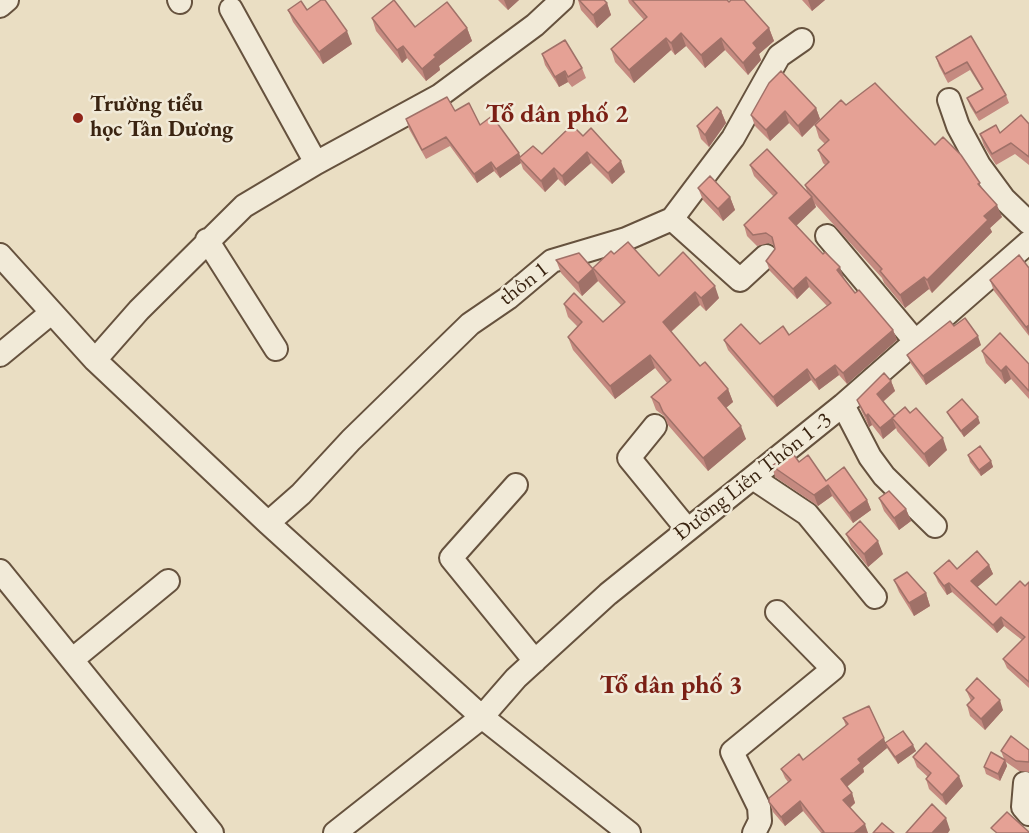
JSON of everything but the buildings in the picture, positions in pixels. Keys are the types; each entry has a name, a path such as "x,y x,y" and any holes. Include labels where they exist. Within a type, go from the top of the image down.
{"street":[{"path":"0,6 7,0"},
{"path":"95,360 139,310 207,240 244,206 316,163 439,96 535,25 562,0"},
{"path":"231,9 316,163"},
{"name":"thôn 1","path":"268,523 302,494 351,440 470,324 508,298 552,261 626,239 672,219 733,138 779,56 802,40"},
{"path":"949,100 958,126 979,165 1004,199 1029,223"},
{"path":"672,219 740,279 766,256"},
{"path":"827,236 915,340"},
{"path":"207,240 276,349"},
{"name":"Đường Liên Thôn 1 -3","path":"334,833 482,717 516,678 608,594 843,405 1029,242"},
{"path":"0,255 95,360 268,523 482,717 629,833"},
{"path":"0,355 51,313"},
{"path":"843,405 870,457 884,476 935,526"},
{"path":"655,426 629,458 687,529"},
{"path":"753,478 807,514 875,597"},
{"path":"516,485 451,558 535,661"},
{"path":"0,571 212,833"},
{"path":"73,659 168,581"},
{"path":"754,833 760,821 759,807 732,752 833,669 777,612"},
{"path":"1025,783 1023,807 1029,814"}],"place":[{"name":"Trường tiểu học Tân Dương","path":"78,118"}],"district":[{"name":"Tổ dân phố 2","path":"557,115"},
{"name":"Tổ dân phố 3","path":"671,686"}]}
